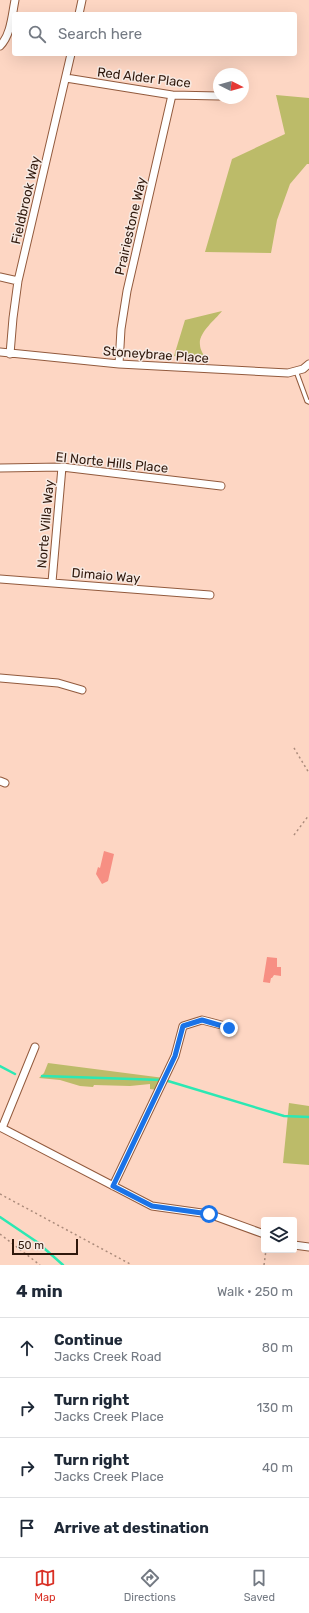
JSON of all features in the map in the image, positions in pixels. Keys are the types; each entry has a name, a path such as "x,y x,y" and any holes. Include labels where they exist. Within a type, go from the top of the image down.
{"street":[{"path":"13,12 16,0"},
{"path":"79,12 82,0"},
{"path":"0,46 4,42 12,18"},
{"name":"Fieldbrook Way","path":"10,354 18,281 71,56"},
{"name":"Red Alder Place","path":"66,78 172,95 213,96"},
{"name":"Prairiestone Way","path":"119,364 121,329 127,291 172,95"},
{"path":"0,277 18,281"},
{"name":"Stoneybrae Place","path":"0,352 119,364 288,373 303,369 309,364"},
{"name":"El Norte Hills Place","path":"0,468 62,467 221,486"},
{"name":"Norte Villa Way","path":"52,582 62,467"},
{"name":"Dimaio Way","path":"0,579 210,595"},
{"path":"0,678 58,683 82,690"},
{"path":"113,1186 175,1056 183,1026 202,1020 229,1028"},
{"path":"35,1047 1,1127 152,1206 209,1214 261,1233"},
{"path":"297,1245 309,1247"}],"lane":[{"path":"296,371 307,401 309,402"}],"path":[{"path":"294,748 309,774"},
{"path":"294,835 309,815"},
{"path":"0,1194 132,1265"},
{"path":"0,1234 40,1265"},
{"path":"264,1265 266,1253"}],"shaded area":[{"path":"276,95 309,98 309,164 307,164 290,184 277,220 271,253 205,252 232,159 285,134"},
{"path":"222,311 204,331 200,340 201,349 206,359 174,356 185,320"},
{"path":"48,1063 164,1078 157,1090 150,1089 150,1084 130,1086 80,1086 60,1080 39,1078 44,1073"},
{"path":"289,1103 309,1106 309,1165 283,1163"}],"building":[{"path":"104,851 114,854 108,881 102,884 96,874 98,867 100,868"},
{"path":"267,957 277,958 277,967 281,967 281,976 274,975 271,978 270,983 263,982"}],"waterway":[{"path":"0,1066 15,1074"},
{"path":"42,1076 162,1080"},
{"path":"168,1081 284,1116 309,1117"},
{"path":"0,1217 37,1242 63,1265"}],"route":[{"path":"209,1214 152,1206 113,1186 154,1104 175,1056 183,1026 202,1020 229,1028"}]}
